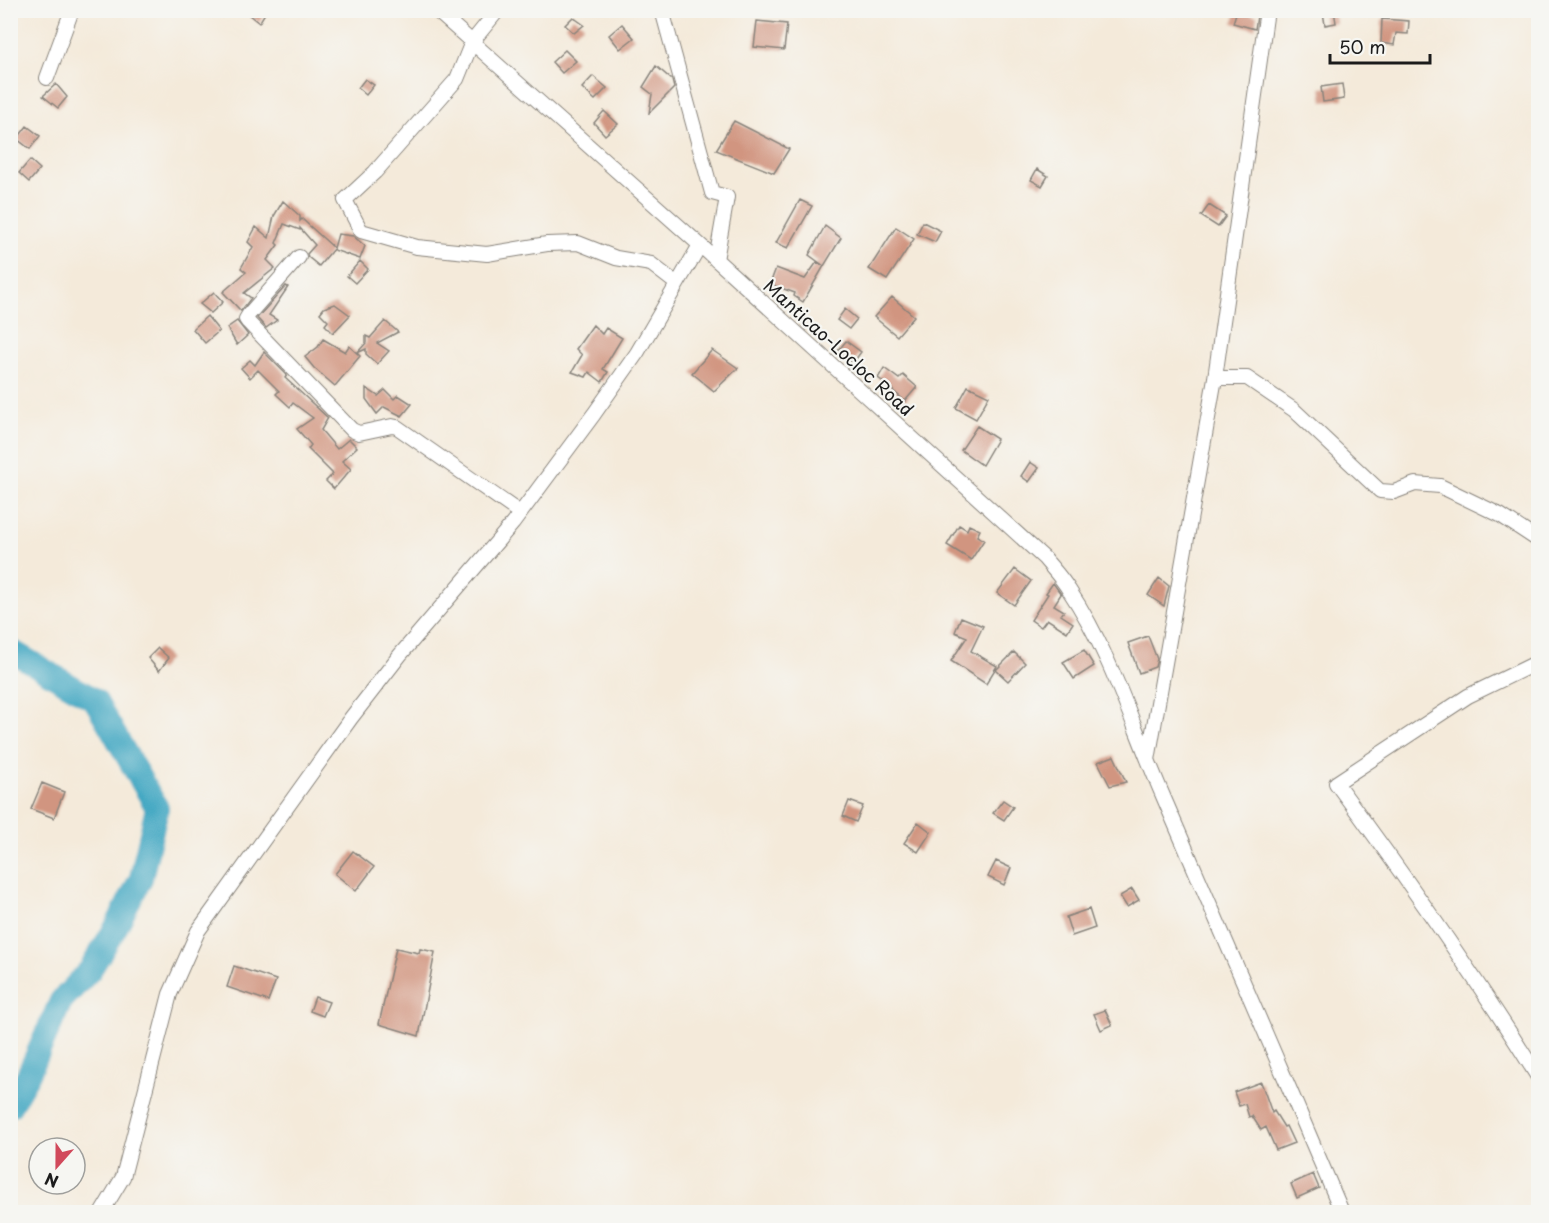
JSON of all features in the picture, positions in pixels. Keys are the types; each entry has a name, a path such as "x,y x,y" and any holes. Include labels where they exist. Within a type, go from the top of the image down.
{"street":[{"path":"46,78 72,10"},
{"name":"Manticao-Locloc Road","path":"436,10 700,245 1044,558 1069,590 1096,637 1126,702 1148,762 1342,1212"},
{"path":"498,10 472,42 457,80 375,172 345,200 361,231 417,247 487,254 547,244 578,243 616,258 651,264 677,284"},
{"path":"662,10 712,193 727,197 716,260"},
{"path":"1148,762 1215,378 1267,10"},
{"path":"102,1212 123,1177 170,994 198,931 351,718 400,655 520,513 594,414 637,353 700,245"},
{"path":"299,257 249,314 246,319 248,322 352,430 359,434 392,426 397,427 520,513"},
{"path":"1215,378 1246,378 1294,410 1380,491 1394,492 1415,484 1440,486 1500,515 1539,540"},
{"path":"1539,662 1468,696 1336,783 1419,896 1539,1077"}],"building":[{"path":"243,10 267,10 259,23"},
{"path":"1237,10 1257,16 1255,29 1233,23"},
{"path":"1334,10 1336,23 1325,25 1323,12"},
{"path":"573,17 584,25 574,33 565,25"},
{"path":"1382,19 1409,21 1408,34 1396,33 1394,45 1381,43"},
{"path":"757,21 787,24 784,50 754,47"},
{"path":"622,24 634,38 620,49 609,35"},
{"path":"565,50 576,61 562,73 552,62"},
{"path":"656,66 672,80 674,88 649,113 652,94 643,87"},
{"path":"593,76 607,88 595,100 582,88"},
{"path":"365,79 374,85 366,95 358,88"},
{"path":"56,84 67,97 58,108 43,96"},
{"path":"1342,84 1344,99 1323,102 1321,87"},
{"path":"604,111 618,124 605,135 594,123"},
{"path":"734,121 789,149 774,173 716,150"},
{"path":"27,126 40,136 30,149 17,139"},
{"path":"30,160 40,169 29,182 19,173"},
{"path":"1037,169 1048,176 1042,186 1031,180"},
{"path":"800,200 812,206 788,248 776,243"},
{"path":"283,201 300,216 300,221 302,219 334,248 319,266 307,254 315,245 300,228 300,230 284,224 276,243 278,245 267,260 275,268 244,293 251,298 241,311 223,292 246,272 241,268 253,247 248,242 256,227 269,238 274,216"},
{"path":"1209,205 1226,216 1218,227 1201,216"},
{"path":"923,222 941,231 935,242 917,234"},
{"path":"825,226 841,238 824,266 809,255"},
{"path":"896,227 914,239 887,280 869,269"},
{"path":"338,234 353,236 365,246 360,259 334,250"},
{"path":"360,261 368,269 355,283 347,276"},
{"path":"817,262 824,266 803,302 794,296 795,293 770,284 776,268 805,279"},
{"path":"286,286 288,287 269,315 277,320 266,328 257,318"},
{"path":"214,292 223,302 211,313 200,304"},
{"path":"892,297 914,316 897,336 874,317"},
{"path":"335,304 350,315 333,333 325,325 328,321 320,313 324,308"},
{"path":"845,309 857,319 849,329 837,320"},
{"path":"207,316 219,331 205,343 193,329"},
{"path":"237,321 248,335 237,345 227,328"},
{"path":"385,321 398,332 377,343 389,351 377,364 366,354 366,349 357,353 366,343 366,336 370,338"},
{"path":"593,325 602,334 606,328 622,338 603,369 608,372 602,382 589,372 586,377 572,372 582,355 576,349"},
{"path":"323,339 345,352 349,346 360,356 335,386 305,357 318,347"},
{"path":"846,341 861,352 853,363 838,351"},
{"path":"712,350 738,368 714,391 692,373"},
{"path":"264,352 287,375 285,378 328,418 321,430 337,449 349,439 357,447 342,461 351,469 334,489 326,481 333,474 308,449 311,445 297,429 313,418 293,403 290,407 276,394 279,391 258,370 250,378 241,368 250,360 255,365"},
{"path":"884,368 899,379 903,375 917,387 905,401 878,378"},
{"path":"968,386 989,396 976,419 956,408"},
{"path":"366,388 378,396 385,390 394,399 398,395 412,404 402,416 384,407 377,414 366,399"},
{"path":"977,426 997,439 982,465 961,450"},
{"path":"1030,462 1039,468 1029,482 1021,476"},
{"path":"959,525 967,530 969,525 980,530 977,536 984,540 971,560 947,545"},
{"path":"1015,569 1031,581 1014,605 997,593"},
{"path":"1159,578 1169,586 1164,606 1148,595"},
{"path":"1053,583 1061,594 1054,605 1064,611 1061,615 1073,623 1067,632 1047,619 1041,627 1031,620"},
{"path":"961,617 983,626 971,651 997,666 986,684 951,661 967,637 955,632"},
{"path":"1148,636 1157,659 1155,667 1139,673 1128,643"},
{"path":"158,648 169,658 159,671 148,658"},
{"path":"1084,650 1094,666 1074,679 1063,662"},
{"path":"1014,652 1025,663 1008,681 996,670"},
{"path":"1114,756 1126,782 1110,786 1098,762"},
{"path":"42,783 64,792 54,818 31,809"},
{"path":"1003,800 1013,807 1004,820 993,813"},
{"path":"849,801 863,806 856,822 843,816"},
{"path":"918,822 931,832 918,852 904,843"},
{"path":"353,851 374,867 356,891 335,874"},
{"path":"996,861 1011,868 1004,885 988,877"},
{"path":"1132,889 1139,900 1127,907 1120,896"},
{"path":"1089,909 1095,928 1072,936 1066,917"},
{"path":"396,948 419,953 420,949 435,952 419,1036 379,1024"},
{"path":"234,966 276,980 268,1001 227,987"},
{"path":"315,997 329,1002 323,1016 310,1011"},
{"path":"1105,1010 1112,1025 1101,1030 1094,1014"},
{"path":"1261,1082 1272,1113 1274,1111 1284,1127 1286,1126 1294,1143 1276,1150 1266,1127 1261,1130 1252,1116 1249,1117 1245,1104 1239,1106 1234,1092"},
{"path":"1313,1174 1319,1188 1297,1198 1291,1184"}],"waterway":[{"path":"10,650 95,700 157,808 141,878 116,927 90,970 61,1001 28,1075 10,1106"}]}
